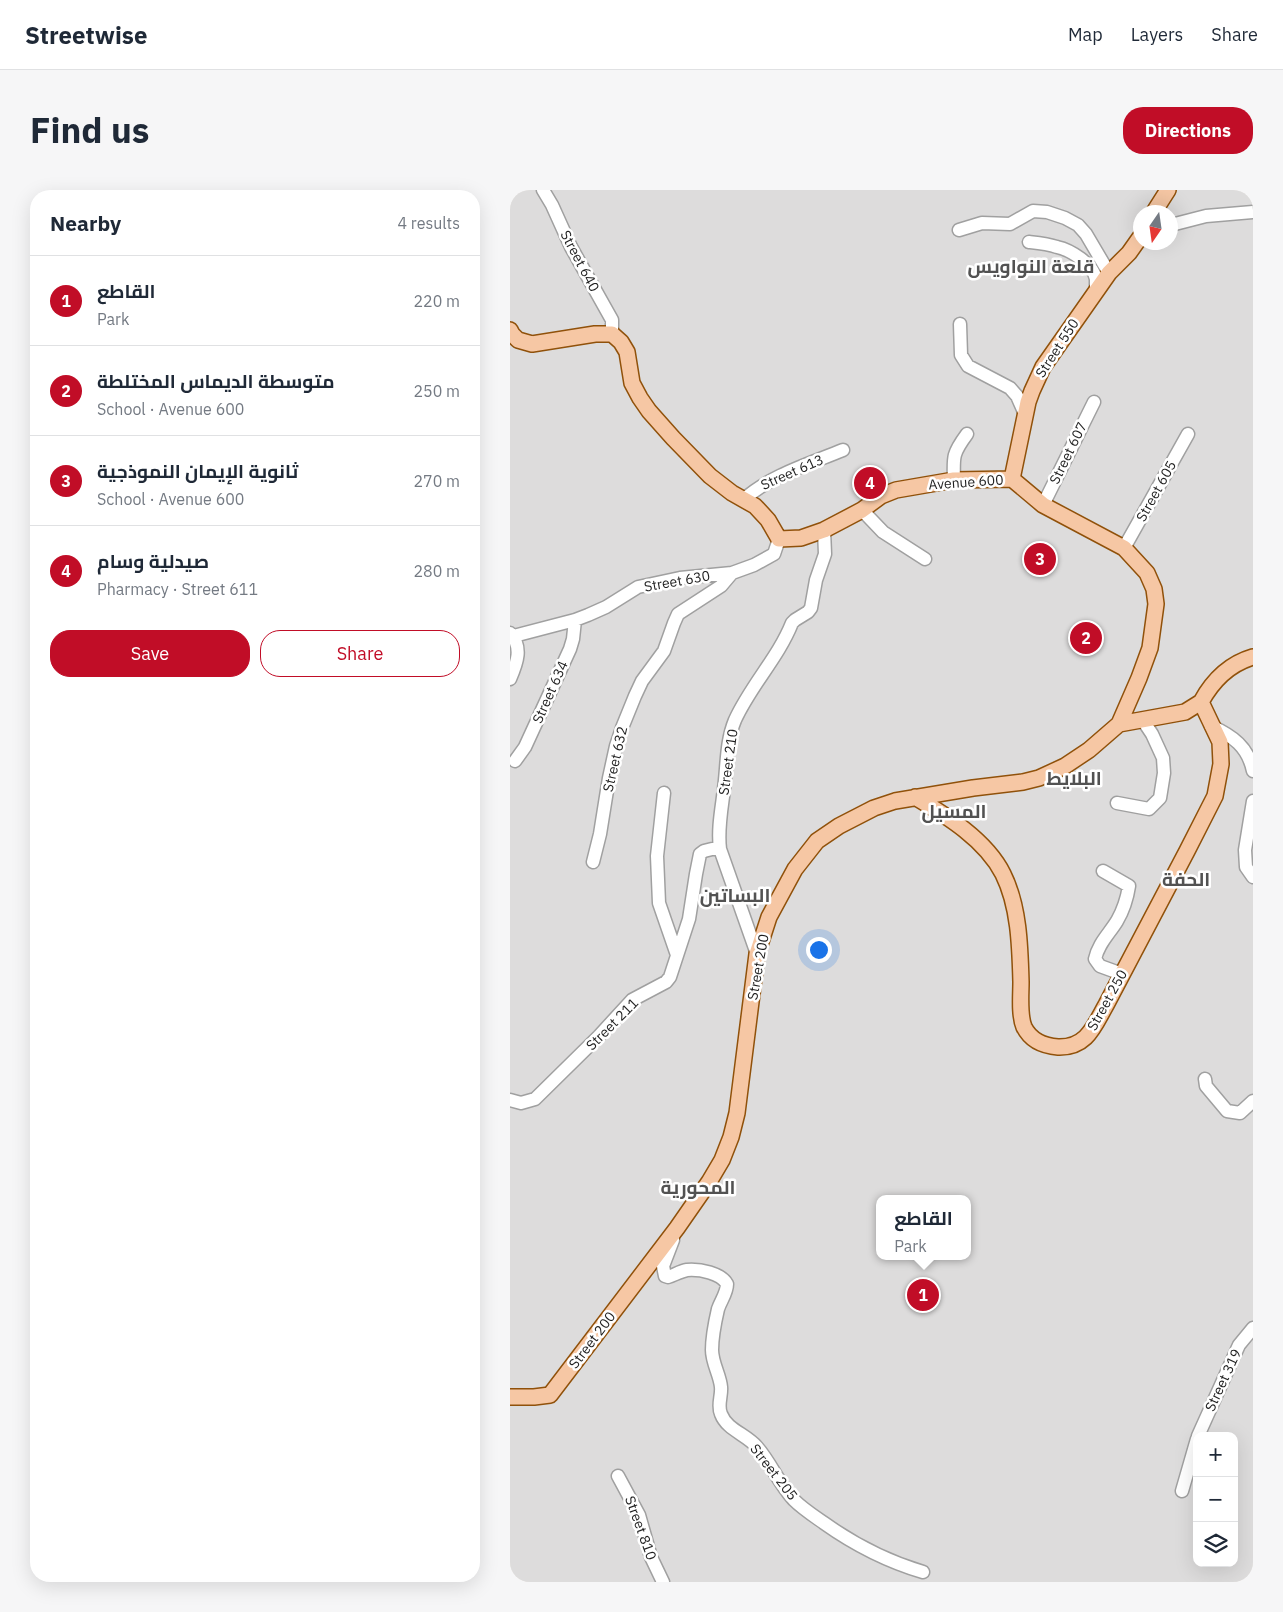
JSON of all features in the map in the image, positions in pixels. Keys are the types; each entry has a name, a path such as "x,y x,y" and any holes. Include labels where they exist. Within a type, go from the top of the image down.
{"main road":[{"path":"1158,205 1168,190"},
{"name":"Street 550","path":"1012,479 1032,391 1043,367 1108,273 1133,247"},
{"path":"510,330 518,340 532,344 594,334 612,334 621,342 627,352 632,383 649,411 710,476 732,493 755,506 768,520 779,539"},
{"name":"Avenue 600","path":"779,539 801,538 824,530 862,510 881,496 896,490 954,480 1012,479 1043,505 1124,548 1147,573 1154,589 1156,604 1150,648 1119,724"},
{"path":"1119,724 1185,712 1201,702 1208,688 1223,672 1253,657"},
{"name":"Street 250","path":"915,797 962,828 999,866 1012,900 1018,931 1024,1026 1031,1038 1046,1046 1068,1047 1084,1040 1106,1005 1214,796 1221,764 1220,742 1201,702"},
{"name":"Street 200","path":"510,1397 534,1398 550,1395 677,1228 722,1160 731,1137 737,1113 757,954 773,908 796,869 818,841 839,826 874,808 896,801 1039,778 1065,766 1119,724"}],"street":[{"name":"Street 640","path":"543,190 571,247 612,320 612,334"},
{"path":"959,230 982,223 1010,224 1033,211 1047,212 1066,218 1078,225 1086,234 1108,273"},
{"path":"1178,223 1206,216 1253,212"},
{"path":"1029,242 1059,247 1071,252 1089,266 1096,279 1096,291"},
{"path":"960,324 961,355 968,366 1010,388 1017,396 1026,414"},
{"name":"Street 607","path":"1043,505 1094,402"},
{"path":"954,480 954,455 956,448 967,434"},
{"name":"Street 605","path":"1124,548 1188,434"},
{"name":"Street 613","path":"743,500 756,489 780,475 843,450"},
{"path":"867,480 871,488 881,496"},
{"path":"862,510 884,532 925,559"},
{"name":"Street 210","path":"757,954 720,849 719,831 730,733 757,680 779,650 792,623 811,608 818,574 825,554 824,530"},
{"name":"Street 630","path":"511,636 574,620 606,607 638,587 680,578 732,573 754,565 774,554 779,539"},
{"path":"593,862 616,746 634,696 650,669 664,651 678,614 721,586 732,573"},
{"name":"Street 634","path":"515,760 525,748 566,658 573,639 574,620"},
{"path":"510,679 518,659 518,648 511,636"},
{"path":"1117,803 1149,810 1160,798 1164,773 1163,758 1152,734 1142,720"},
{"path":"1211,726 1226,732 1245,750 1253,771"},
{"path":"664,793 657,856 659,903 677,955"},
{"path":"1253,801 1245,850 1246,867 1253,877"},
{"name":"Street 211","path":"510,1100 517,1103 536,1099 632,1000 666,982 673,972 689,919 700,854 712,849 720,849"},
{"path":"1103,871 1129,886 1126,903 1117,921 1097,950 1095,959 1100,966 1122,974"},
{"path":"1205,1079 1206,1086 1227,1111 1240,1113 1253,1101"},
{"name":"Street 205","path":"677,1228 664,1262 663,1270 665,1276 668,1277 688,1270 702,1271 722,1277 727,1284 718,1313 712,1349 721,1386 719,1408 724,1420 757,1447 785,1488 802,1507 865,1550 886,1560 923,1572"},
{"name":"Street 319","path":"1199,1432 1239,1345 1253,1328"},
{"name":"Street 319","path":"1182,1491 1193,1451"},
{"name":"Street 810","path":"618,1476 640,1514 651,1557 663,1582"}],"shaded area":[{"path":"510,190 1253,190 1253,1582 510,1582"}],"place":[{"name":"صيدلية وسام","path":"870,483"},
{"name":"ثانوية الإيمان النموذجية","path":"1040,559"},
{"name":"متوسطة الديماس المختلطة","path":"1086,638"},
{"name":"القاطع","path":"923,1295"}],"district":[{"name":"قلعة النواويس","path":"1031,266"},
{"name":"البلايط","path":"1074,778"},
{"name":"المسيل","path":"954,811"},
{"name":"الحفة","path":"1186,879"},
{"name":"البساتين","path":"735,895"},
{"name":"المحورية","path":"698,1187"}]}
